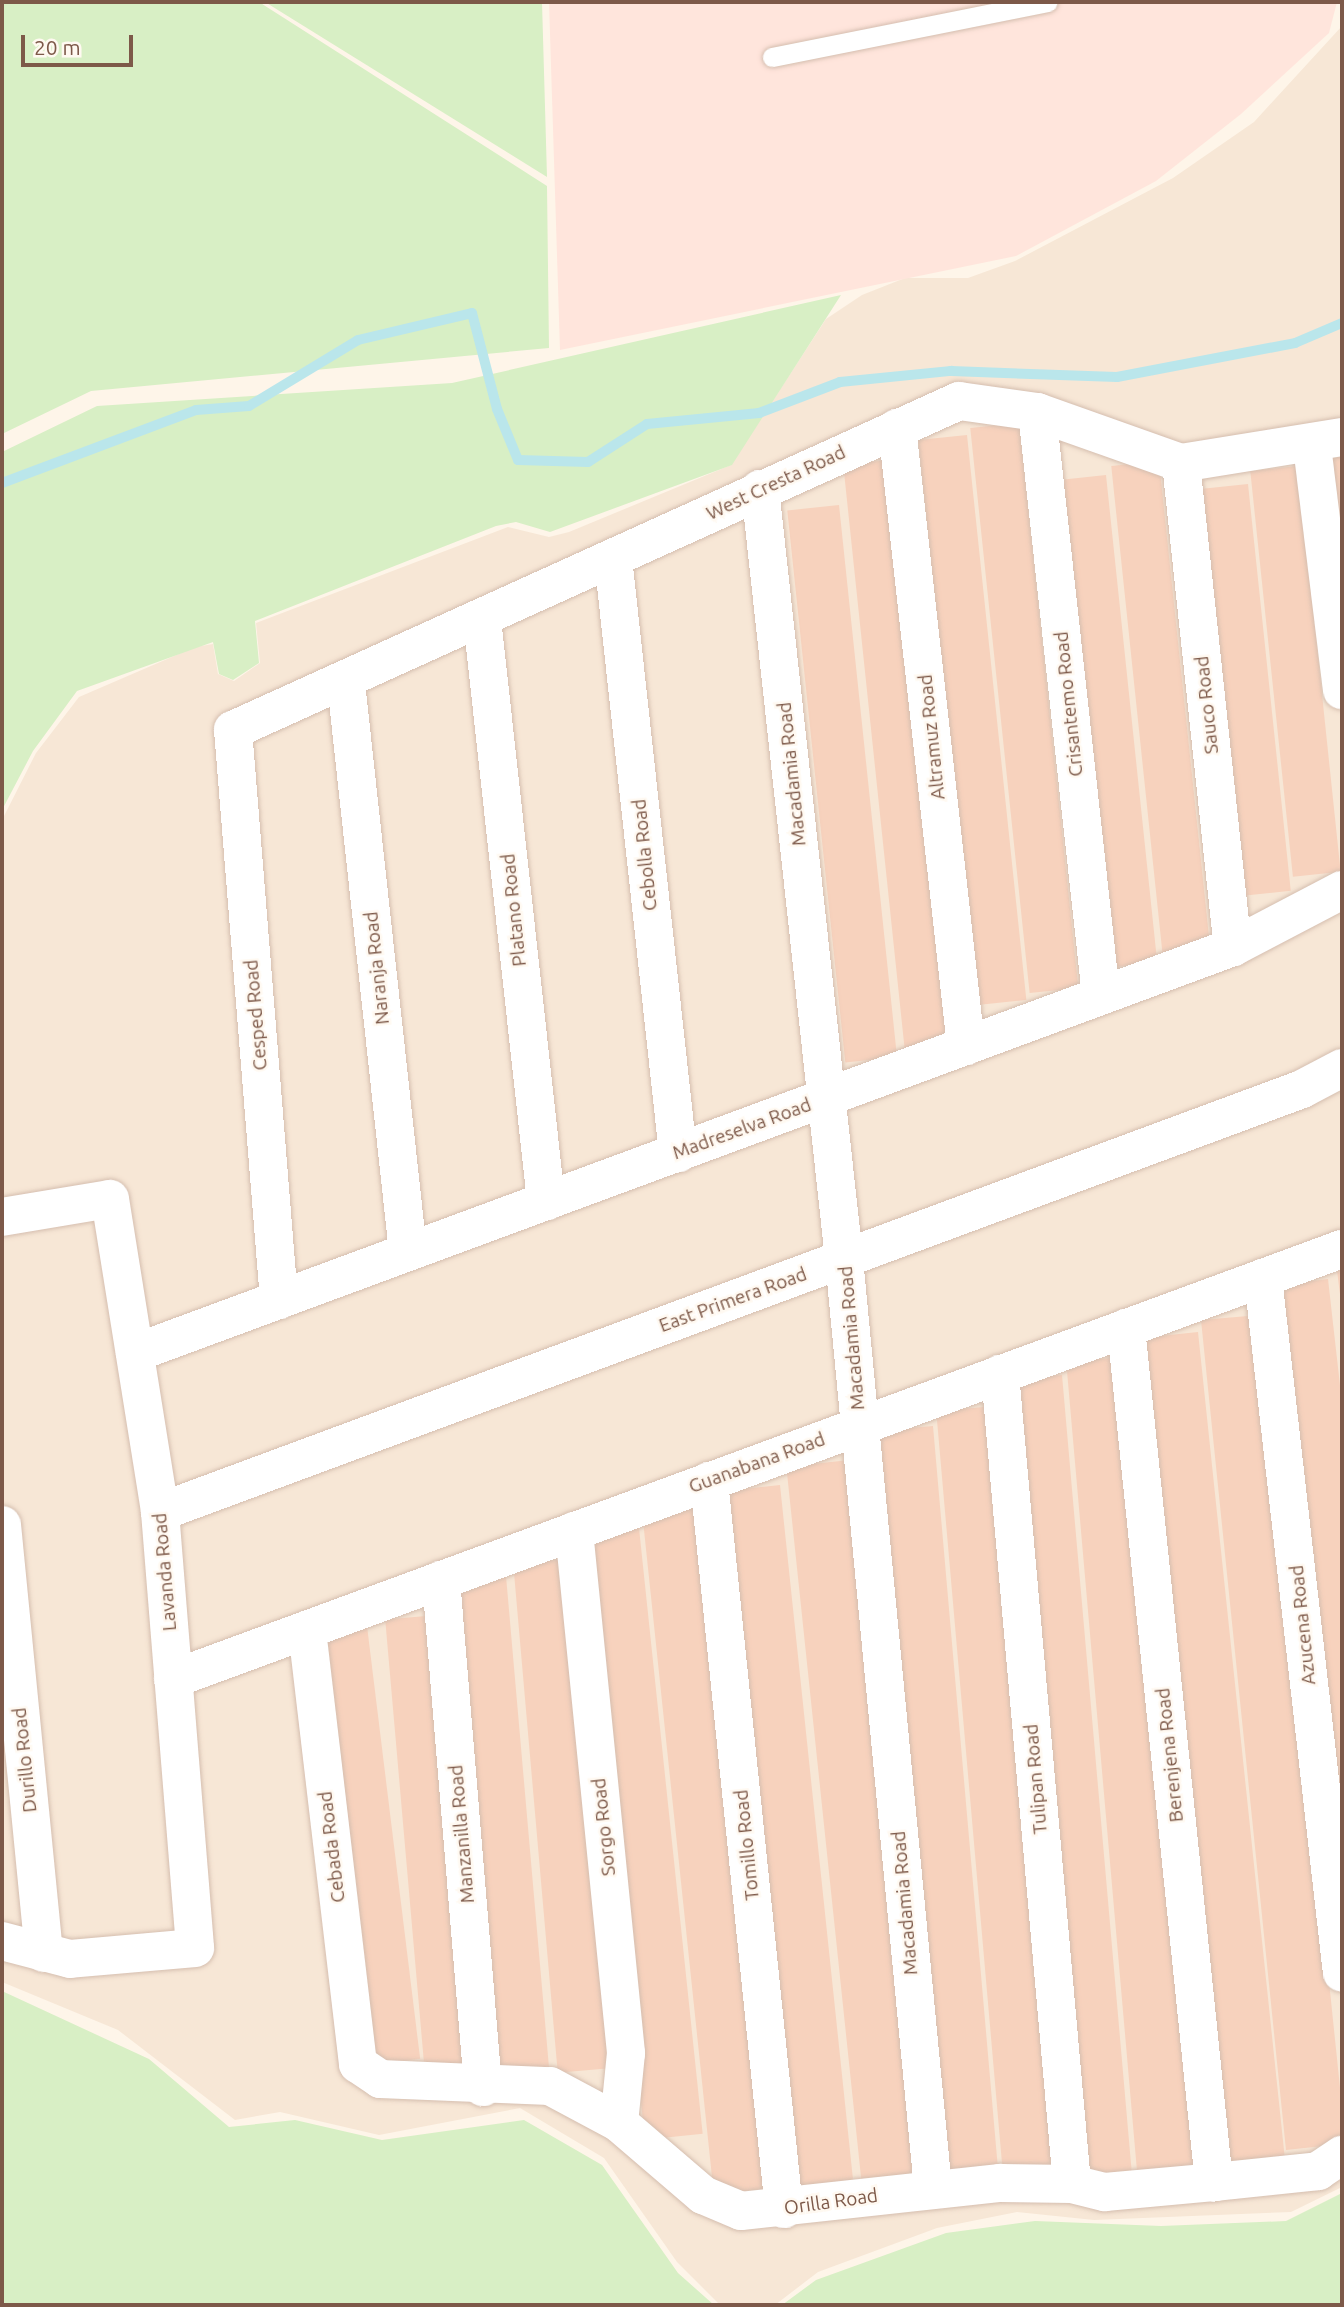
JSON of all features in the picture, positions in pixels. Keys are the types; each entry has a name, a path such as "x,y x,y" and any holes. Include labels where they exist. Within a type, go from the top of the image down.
{"street":[{"name":"West Cresta Road","path":"233,730 346,683 760,489 958,401 1037,412 1181,463 1327,442"},
{"name":"Crisantemo Road","path":"1037,412 1101,995"},
{"name":"Altramuz Road","path":"897,428 966,1046"},
{"path":"1327,442 1342,690"},
{"name":"Sauco Road","path":"1181,463 1233,947"},
{"name":"Macadamia Road","path":"760,489 844,1259 933,2188"},
{"name":"Cebolla Road","path":"613,558 678,1153"},
{"name":"Platano Road","path":"482,619 546,1201"},
{"name":"Naranja Road","path":"346,683 408,1252"},
{"name":"Cesped Road","path":"233,730 279,1300"},
{"name":"Madreselva Road","path":"135,1353 1233,947 1342,890"},
{"name":"East Primera Road","path":"160,1512 844,1259 1342,1068"},
{"name":"Lavanda Road","path":"2,1217 110,1199 160,1512 194,1948 71,1959 44,1953"},
{"name":"Guanabana Road","path":"173,1679 1342,1249"},
{"name":"Azucena Road","path":"1263,1278 1342,1973"},
{"name":"Berenjena Road","path":"1126,1328 1214,2182"},
{"name":"Tulipan Road","path":"999,1374 1072,2184"},
{"name":"Tomillo Road","path":"709,1481 784,2209"},
{"name":"Durillo Road","path":"2,1525 44,1953"},
{"name":"Sorgo Road","path":"574,1531 626,2053 619,2123"},
{"name":"Manzanilla Road","path":"441,1580 483,2087"},
{"name":"Cebada Road","path":"307,1630 358,2064"},
{"path":"2,1941 44,1953"},
{"name":"Orilla Road","path":"358,2064 380,2079 483,2087 517,2081 550,2086 619,2123 703,2195 741,2211 784,2209 933,2188 1072,2184 1105,2192 1214,2182 1318,2171 1342,2155"}],"lane":[{"path":"772,57 1048,2"}],"shaded area":[{"path":"549,2 1337,2 1329,33 1241,114 1156,181 1016,256 560,350"},
{"path":"1342,26 1342,2187 1291,2212 1094,2220 1017,2212 937,2228 818,2272 775,2305 720,2305 677,2262 604,2158 520,2108 379,2135 280,2112 235,2120 118,2030 2,1982 2,820 36,753 79,697 195,647 213,644 218,674 234,681 260,663 256,623 508,527 549,537 569,532 731,465 826,319 862,295 905,278 968,278 1015,261 1173,178 1254,122"}],"green space":[{"path":"2,2 259,2 547,186 549,348 91,391 2,434"},
{"path":"265,2 542,2 547,177"},
{"path":"841,295 732,465 550,532 516,522 496,526 255,621 259,663 233,680 219,674 213,642 77,691 33,751 2,810 2,452 97,406 452,383"},
{"path":"2,1991 149,2059 229,2127 295,2120 382,2140 524,2120 602,2165 678,2273 714,2305 2,2305"},
{"path":"1342,2193 1342,2305 782,2305 816,2280 946,2233 1035,2221 1161,2226 1286,2221"}],"building":[{"path":"1019,423 1078,988 1030,993 970,428"},
{"path":"967,435 1026,1000 978,1005 918,440"},
{"path":"1342,446 1342,543 1329,448"},
{"path":"889,460 950,1044 905,1049 843,465"},
{"path":"1159,461 1210,947 1162,952 1111,466"},
{"path":"1298,466 1341,872 1293,877 1250,471"},
{"path":"1106,475 1157,962 1110,967 1059,480"},
{"path":"1248,484 1291,891 1243,896 1200,489"},
{"path":"839,505 897,1057 845,1062 787,510"},
{"path":"1342,1254 1342,1302 1341,1302 1335,1255"},
{"path":"1328,1279 1342,1403 1342,1900 1270,1286"},
{"path":"1260,1315 1342,2107 1342,2144 1286,2150 1201,1320"},
{"path":"1198,1332 1285,2161 1226,2168 1139,1338"},
{"path":"1123,1357 1194,2171 1137,2176 1066,1362"},
{"path":"1062,1375 1132,2174 1077,2179 1007,1380"},
{"path":"995,1406 1061,2166 1003,2171 936,1411"},
{"path":"933,1426 998,2173 939,2178 873,1431"},
{"path":"850,1460 926,2182 862,2189 786,1467"},
{"path":"780,1485 854,2190 793,2196 719,1491"},
{"path":"700,1508 771,2188 714,2194 642,1514"},
{"path":"639,1528 703,2134 645,2140 581,1534"},
{"path":"568,1559 613,2068 558,2073 513,1564"},
{"path":"506,1576 550,2074 493,2079 449,1581"},
{"path":"438,1615 478,2074 425,2079 385,1620"},
{"path":"367,1626 420,2059 368,2065 314,1632"}],"waterway":[{"path":"2,483 196,410 249,406 358,340 472,313 497,409 518,460 588,462 647,424 759,413 840,382 951,371 1117,377 1295,343 1342,323"}]}
